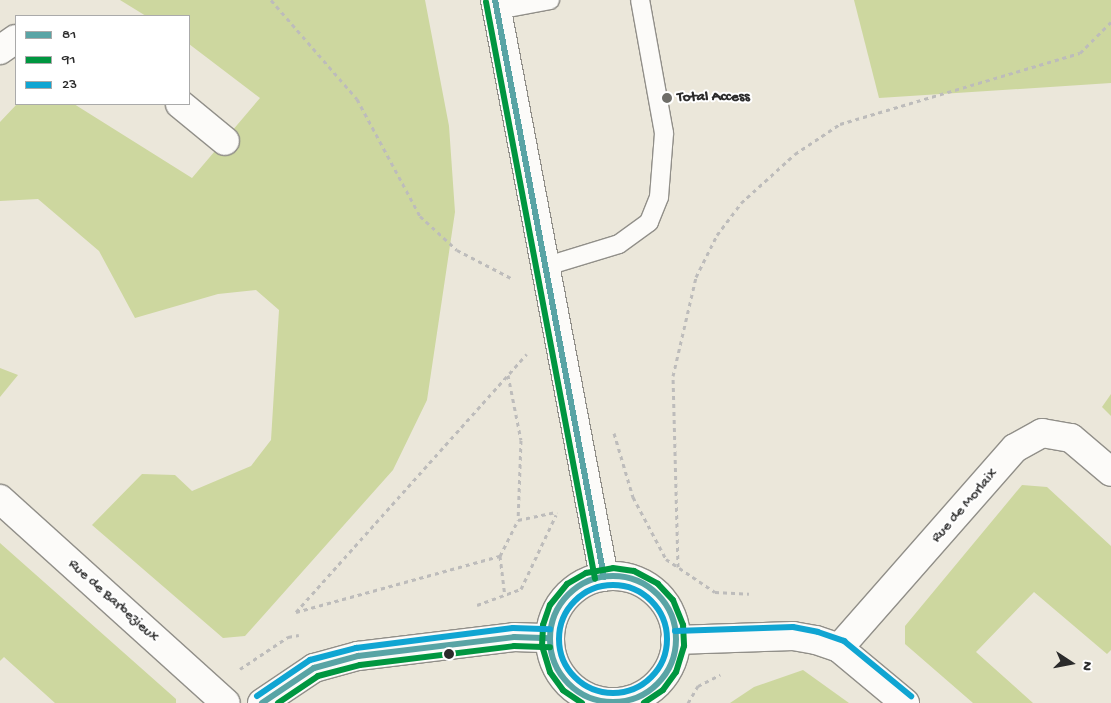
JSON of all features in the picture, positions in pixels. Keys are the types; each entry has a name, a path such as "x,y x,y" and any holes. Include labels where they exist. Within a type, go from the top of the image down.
{"street":[{"path":"496,5 547,266 604,577"},
{"path":"0,50 15,40"},
{"path":"181,105 224,141"},
{"name":"Rue de Morlaix","path":"839,648 1015,448 1042,433 1071,438 1111,472"},
{"name":"Rue de Barbezieux","path":"0,499 226,703"},
{"path":"604,577 628,578 658,596 671,616 675,640 673,658 659,682 627,701 602,701 578,692 560,674 550,638 563,601 577,588 604,577"},
{"path":"675,640 793,636 839,648 905,703"},
{"path":"262,703 314,668 358,656 514,637 550,638"}],"lane":[{"path":"496,5 550,0"},
{"path":"547,266 619,244 649,222 659,197 664,134 640,0"}],"path":[{"path":"271,0 357,99 420,216 457,250 515,281"},
{"path":"678,567 673,376 696,277 717,235 741,203 795,154 840,124 1080,52 1111,22"},
{"path":"500,556 296,612 529,351"},
{"path":"504,595 500,556 518,520 521,440 508,375"},
{"path":"633,497 666,559 715,592 749,594"},
{"path":"518,520 557,512"}],"green space":[{"path":"120,0 425,0 449,126 455,212 427,400 393,470 245,636 223,638 92,525 142,474 175,475 192,491 251,466 271,440 279,310 256,290 218,294 135,318 99,251 38,199 0,201 0,122 16,105 76,105 192,178 260,98 190,45 190,15 144,15"},
{"path":"854,0 1111,0 1111,83 879,98"},
{"path":"0,368 18,375 0,397"},
{"path":"1111,394 1111,416 1102,407"},
{"path":"1022,485 1047,487 1111,546 1111,650 1107,654 1034,592 976,652 1033,703 973,703 905,644 905,626"},
{"path":"0,543 176,699 176,703 55,703 4,657 0,661"},
{"path":"803,670 849,703 730,703 754,687"}],"transit line":[{"name":"81","path":"495,0 604,577"},
{"name":"91","path":"486,2 595,579"},
{"name":"91","path":"582,703 563,690 550,672 542,646 543,625 550,605 567,584 586,573 613,568 634,571 658,584 673,600 683,625 684,646 676,672 663,690 644,703"},
{"name":"81","path":"613,576 637,581 657,595 671,615 676,639 671,663 657,683 637,697 613,702 589,697 569,683 555,663 550,639 555,615 569,595 589,581 613,576"},
{"name":"23","path":"613,585 634,589 651,601 663,618 667,639 663,660 651,677 634,689 613,693 592,689 575,677 563,660 559,639 563,618 575,601 592,589 613,585"},
{"name":"23","path":"675,631 793,627 818,632 844,641 911,696"},
{"name":"23","path":"257,696 310,660 356,648 513,628 550,629"},
{"name":"81","path":"262,703 314,668 358,656 514,637 550,638"},
{"name":"91","path":"278,703 318,676 360,665 514,646 550,647"}],"place":[{"name":"Total Access","path":"667,98"}]}
